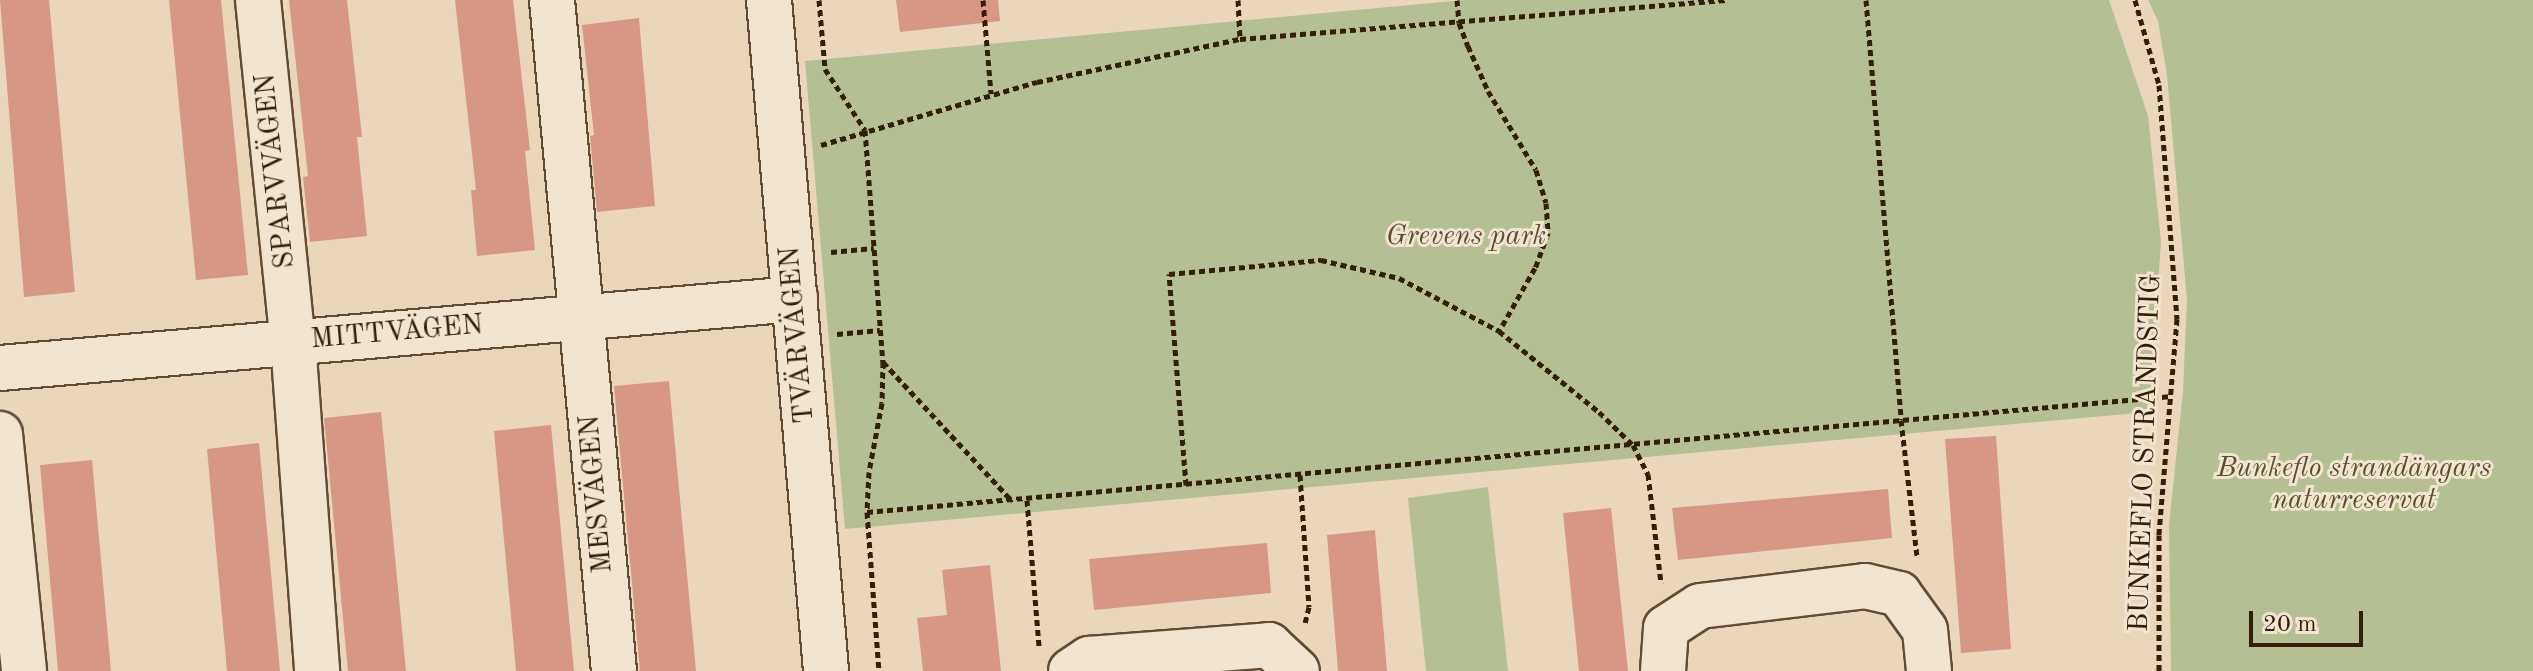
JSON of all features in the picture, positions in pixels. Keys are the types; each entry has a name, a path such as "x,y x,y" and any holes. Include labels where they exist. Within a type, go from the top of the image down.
{"street":[{"name":"SPARVVÄGEN","path":"258,0 293,342"},
{"path":"552,0 581,318"},
{"name":"TVÄRVÄGEN","path":"769,0 826,671"},
{"name":"MITTVÄGEN","path":"0,368 795,299"},
{"name":"MESVÄGEN","path":"581,318 614,671"},
{"path":"293,342 317,671"},
{"path":"0,434 24,671"},
{"path":"1663,671 1666,628 1700,606 1865,586 1899,594 1925,630 1929,671"},
{"path":"1057,666 1089,659 1269,645 1296,669"}],"path":[{"path":"819,0 825,69 865,130 883,362 882,403 869,472 867,512 879,671"},
{"path":"983,0 991,94"},
{"path":"1238,0 1240,39"},
{"path":"1457,0 1459,23 1488,91 1536,170 1546,203 1548,233 1535,268 1499,331"},
{"path":"783,158 865,130 991,94 1240,39 1725,0"},
{"path":"1866,0 1901,420 1918,570"},
{"name":"BUNKEFLO STRANDSTIG","path":"2135,0 2159,85 2166,140 2177,319 2159,535 2159,671"},
{"path":"1186,485 1169,274 1321,260 1399,278 1499,331 1599,412 1633,445 1648,474 1666,628"},
{"path":"883,362 1013,502"},
{"path":"867,512 1013,502 2172,396"},
{"path":"1296,669 1309,607 1300,475"},
{"path":"1027,500 1057,666"}],"green space":[{"name":"Grevens park","path":"1464,0 2109,0 2148,116 2161,242 2149,412 845,529 805,61"},
{"name":"Bunkeflo strandängars naturreservat","path":"2148,0 2533,0 2533,671 2171,671 2169,525 2183,391 2187,300 2167,75 2158,21"},
{"path":"1488,487 1508,671 1426,671 1408,498"}],"building":[{"path":"0,0 49,0 75,292 24,297"},
{"path":"169,0 221,0 248,275 196,280"},
{"path":"289,0 347,0 362,137 357,137 367,236 310,242 303,177 308,176"},
{"path":"455,0 513,0 530,150 525,151 535,250 477,256 471,190 476,190"},
{"path":"896,0 998,0 1000,21 900,32"},
{"path":"639,18 655,206 597,212 590,136 594,135 582,25"},
{"path":"669,381 696,671 640,671 614,386"},
{"path":"381,412 406,671 348,671 324,418"},
{"path":"551,425 574,671 516,671 494,431"},
{"path":"1996,436 2011,649 1961,653 1945,439"},
{"path":"259,443 280,671 227,671 207,449"},
{"path":"92,460 111,671 58,671 40,465"},
{"path":"1888,489 1892,538 1678,560 1672,508"},
{"path":"1611,508 1628,671 1579,671 1563,513"},
{"path":"1375,530 1387,671 1338,671 1327,535"},
{"path":"1267,543 1271,593 1094,610 1089,559"},
{"path":"990,565 1001,671 923,671 917,618 947,615 942,570"}]}
